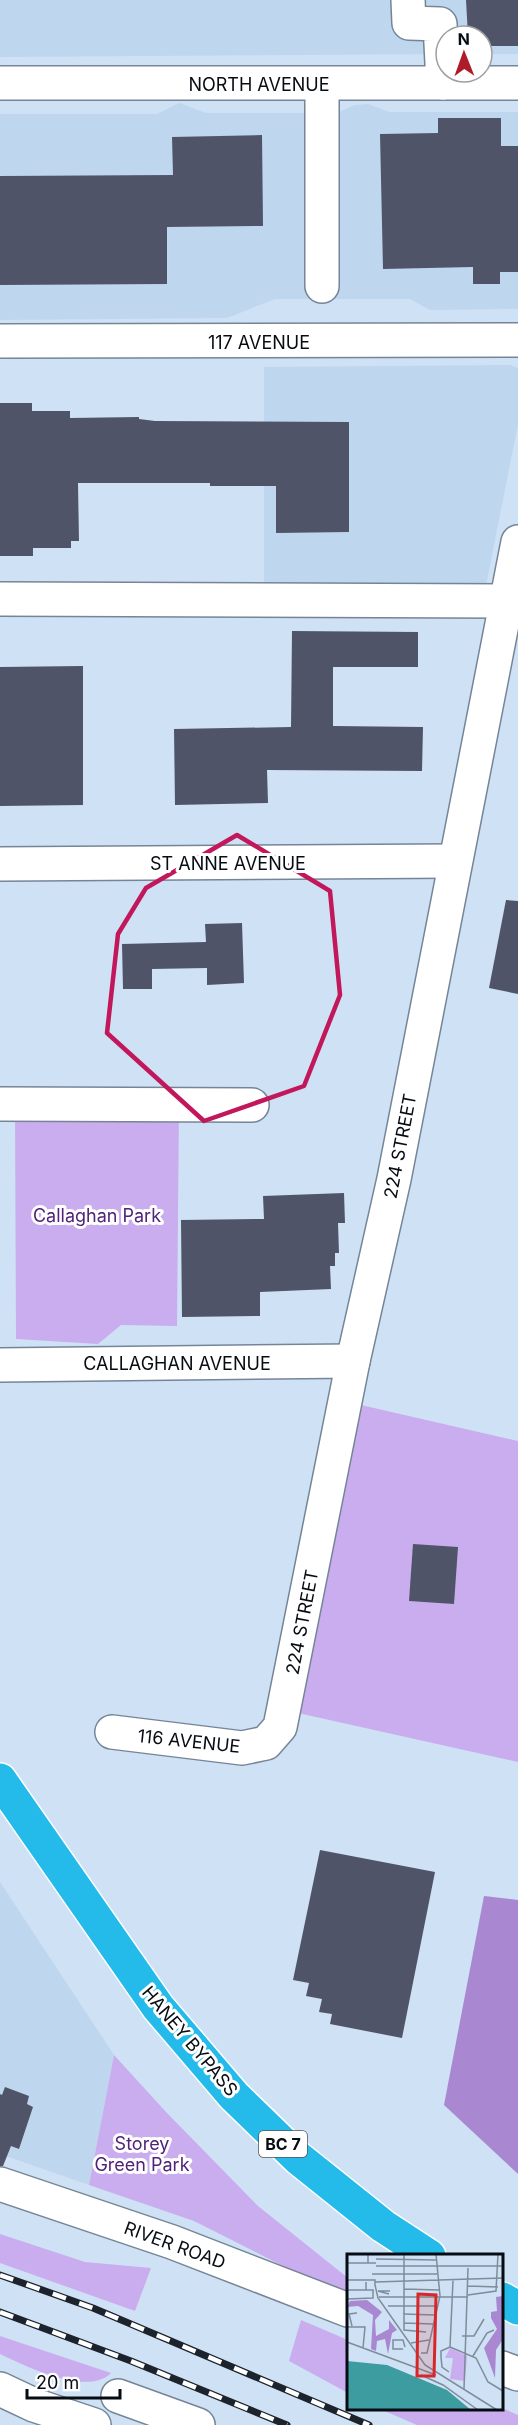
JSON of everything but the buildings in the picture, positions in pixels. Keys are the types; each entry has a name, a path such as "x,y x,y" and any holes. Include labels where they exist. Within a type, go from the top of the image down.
{"highway":[{"name":"HANEY BYPASS","path":"0,1780 158,2007 234,2096 298,2158 383,2226 426,2254"},
{"path":"503,2300 518,2308"}],"street":[{"path":"408,0 409,23 440,24"},
{"name":"NORTH AVENUE","path":"0,83 434,83"},
{"name":"NORTH AVENUE","path":"494,83 518,83"},
{"path":"322,84 322,286"},
{"name":"117 AVENUE","path":"0,341 518,340"},
{"name":"224 STREET","path":"266,1743 280,1726 283,1716 353,1362 394,1179 518,542"},
{"path":"0,599 506,601"},
{"name":"ST ANNE AVENUE","path":"0,864 455,861"},
{"path":"0,1104 252,1105"},
{"name":"CALLAGHAN AVENUE","path":"0,1365 353,1362"},
{"name":"116 AVENUE","path":"112,1732 242,1748 266,1743"},
{"name":"RIVER ROAD","path":"0,2184 172,2242 347,2310"},
{"path":"503,2369 518,2374"},
{"path":"0,2389 34,2405 94,2425"},
{"path":"118,2396 198,2425"}],"highlighted area":[{"path":"237,835 330,891 340,995 304,1086 204,1121 107,1033 118,934 146,888"}],"shaded area":[{"path":"0,0 518,0 518,54 494,54 494,24 434,24 434,54 0,57"},
{"path":"179,103 206,113 336,113 355,105 368,104 389,112 518,112 518,309 430,310 410,299 275,299 227,318 0,320 0,114 157,114"},
{"path":"510,365 518,368 518,424 483,601 264,600 264,367"},
{"path":"0,1882 114,2055 89,2185 0,2154"},
{"path":"484,1896 518,1900 518,2174 444,2105"}],"green space":[{"name":"Callaghan Park","path":"15,1104 179,1105 177,1326 121,1325 98,1344 16,1339"},
{"path":"361,1405 518,1441 518,1762 298,1713"},
{"name":"Storey Green Park","path":"114,2055 258,2206 347,2277 347,2292 285,2267 194,2221 89,2185"},
{"path":"0,2234 85,2262 151,2268 135,2311 0,2263"},
{"path":"301,2320 347,2340 347,2392 289,2361"},
{"path":"0,2336 111,2373 101,2380 87,2382 72,2381 40,2372 0,2354"},
{"path":"503,2408 518,2415 518,2425 417,2425 382,2410"}],"railway":[{"path":"0,2275 93,2308 369,2425"},
{"path":"0,2312 131,2361 287,2425"}]}
